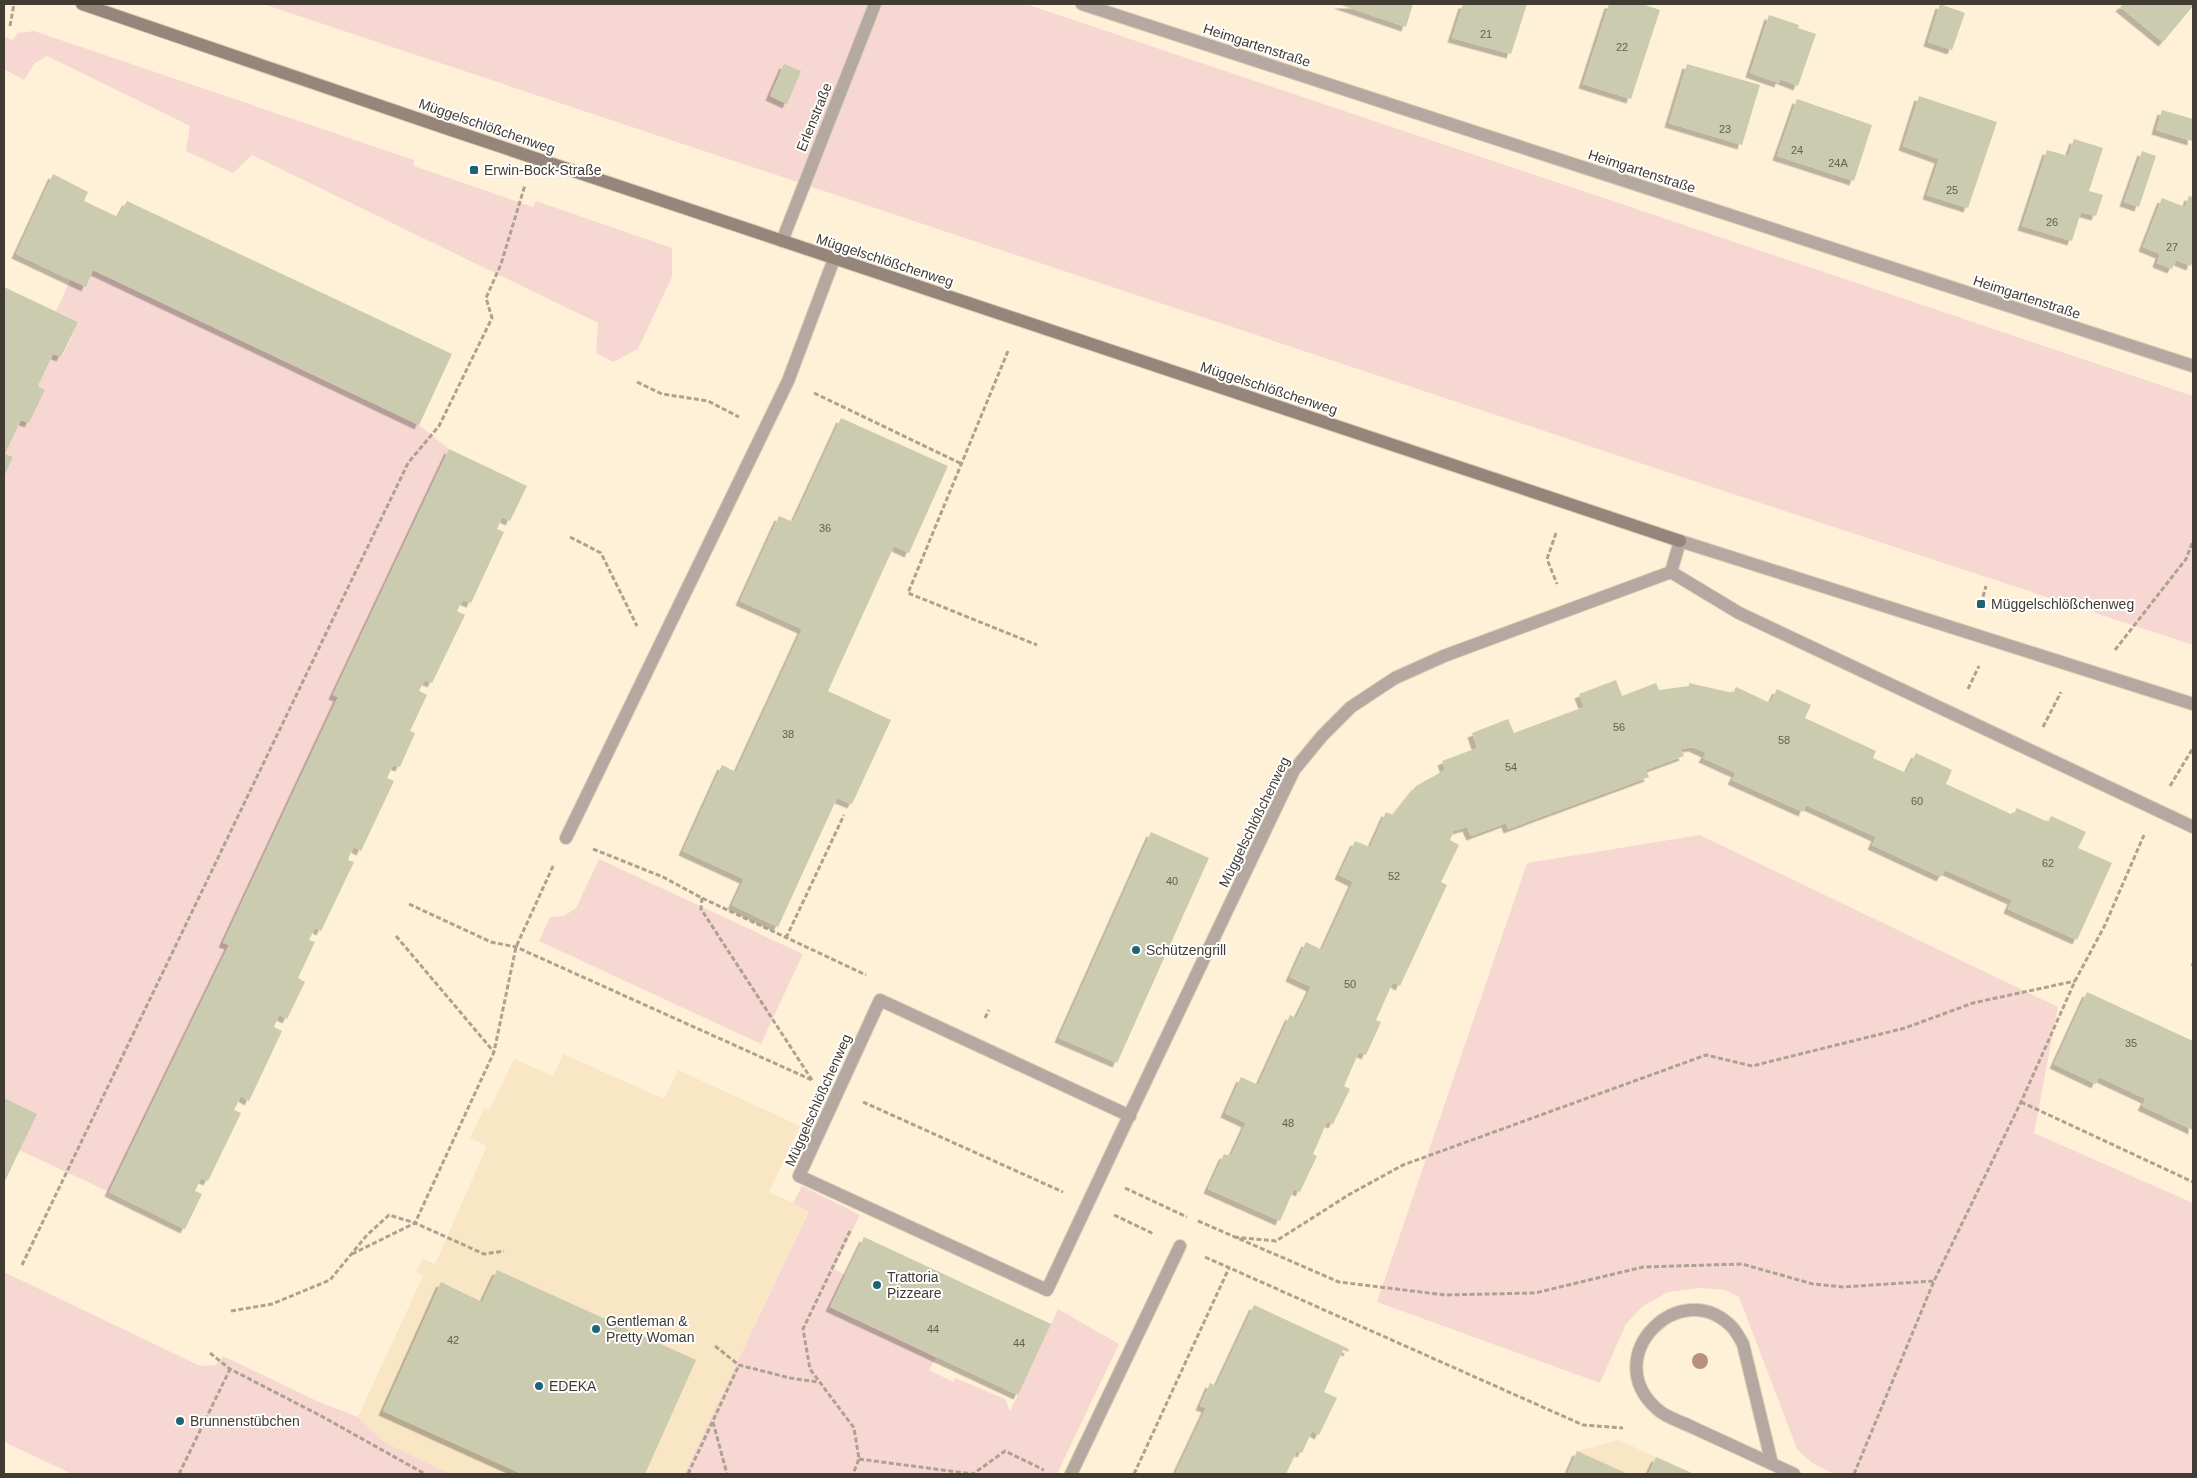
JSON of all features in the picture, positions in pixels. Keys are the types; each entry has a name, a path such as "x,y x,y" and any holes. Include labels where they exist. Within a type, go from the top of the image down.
{"street":[{"name":"Müggelschlößchenweg","path":"82,4 782,241 1680,541 2193,704"},
{"name":"Erlenstraße","path":"782,241 875,4"},
{"name":"Heimgartenstraße","path":"1082,4 2193,366"},
{"path":"566,838 788,381 834,258"},
{"path":"1680,541 1672,572 1740,613 2193,827"},
{"name":"Müggelschlößchenweg","path":"880,1000 799,1176 1046,1290 1294,770 1322,736 1351,707 1395,678 1444,656 1672,572"},
{"path":"880,1000 1130,1116"},
{"path":"1071,1474 1180,1246"},
{"path":"1772,1464 1743,1344 1733,1328 1718,1317 1702,1311 1686,1311 1670,1315 1659,1321 1643,1339 1636,1363 1639,1382 1649,1402 1659,1412 1772,1464 1794,1474"}],"path":[{"path":"10,26 14,4"},
{"path":"22,1264 408,463 439,426 492,318 486,298 501,264 525,185"},
{"path":"1008,351 908,593 1037,644"},
{"path":"788,381 962,464"},
{"path":"637,382 662,394 708,401 764,429"},
{"path":"1556,533 1547,559 1566,611"},
{"path":"570,537 602,553 644,640 659,647"},
{"path":"2104,676 2116,648 2186,559 2193,541"},
{"path":"1981,604 1986,586"},
{"path":"1956,716 1991,640"},
{"path":"2029,751 2062,691"},
{"path":"1854,1474 1934,1281 2021,1102 2075,981 2105,925 2155,810 2193,748"},
{"path":"786,938 844,815"},
{"path":"352,1254 415,1223 494,1052 516,947 566,838 663,877 702,898 874,979 880,1000"},
{"path":"702,898 701,908 812,1080"},
{"path":"409,904 491,942 516,947 1583,1426 1623,1428"},
{"path":"396,936 494,1052"},
{"path":"1234,1237 1276,1241 1350,1194 1403,1165 1706,1055 1752,1066 1905,1028 1973,1003 2075,981"},
{"path":"2021,1102 2193,1182"},
{"path":"1099,1177 1188,1217"},
{"path":"854,1474 860,1459 854,1428 810,1370 803,1329 861,1205"},
{"path":"231,1311 272,1304 330,1280 367,1235 389,1215 415,1223 484,1254 504,1251"},
{"path":"1197,1221 1339,1282 1445,1295 1535,1294 1643,1267 1742,1264 1813,1284 1843,1287 1934,1281"},
{"path":"1134,1474 1229,1268"},
{"path":"715,1346 739,1365 790,1378 818,1382"},
{"path":"210,1353 230,1369 324,1417 426,1474"},
{"path":"688,1474 739,1365"},
{"path":"180,1474 230,1369"},
{"path":"712,1422 727,1474"},
{"path":"860,1459 973,1474 1004,1451 1045,1470"}],"shaded area":[{"path":"263,4 1026,4 2193,396 2193,645 1730,493"},
{"path":"34,31 414,160 414,166 533,207 536,201 672,248 672,277 638,349 613,362 596,353 598,323 252,155 233,173 186,151 190,126 47,56 35,63 24,80 4,69 4,37 13,40 18,33"},
{"path":"93,270 419,425 449,449 333,694 338,697 223,942 229,945 109,1192 19,1150 36,1114 4,1098 4,477 13,457 5,454 21,420 29,423 45,390 38,386 53,354 62,357 78,322 56,311 71,279 86,286"},
{"path":"1700,835 2058,1007 2034,1133 2193,1203 2193,1474 1834,1474 1812,1463 1797,1449 1739,1297 1725,1290 1700,1288 1668,1292 1642,1307 1626,1324 1600,1383 1377,1302 1527,863"},
{"path":"599,859 803,954 761,1044 539,941 550,917 564,916 576,908"},
{"path":"563,1054 664,1099 678,1070 800,1126 769,1192 809,1210 684,1474 450,1474 384,1442 358,1417 423,1276 416,1272 423,1259 435,1264 487,1146 470,1138 484,1108 490,1109 514,1059 553,1076"},
{"path":"802,1186 860,1215 834,1269 845,1275 830,1307 936,1358 929,1370 953,1382 955,1378 1005,1399 1010,1411 1058,1309 1119,1344 1057,1474 684,1474 809,1211 793,1203"},
{"path":"4,1272 198,1365 216,1365 223,1356 317,1401 358,1417 384,1442 450,1474 72,1474 4,1442"},
{"path":"1618,1440 1694,1474 1567,1474 1577,1451"}],"building":[{"path":"1338,4 1413,4 1406,27"},
{"path":"1463,4 1527,4 1511,54 1452,38"},
{"path":"1609,4 1642,4 1660,10 1631,99 1583,84"},
{"path":"1940,4 1965,13 1952,50 1928,42"},
{"path":"2123,4 2193,4 2193,6 2163,42 2120,7"},
{"path":"1769,15 1799,25 1798,28 1816,34 1798,86 1780,79 1779,83 1750,73"},
{"path":"784,64 801,71 787,104 770,96"},
{"path":"1687,64 1760,85 1742,145 1669,123"},
{"path":"1919,96 1997,122 1968,208 1927,195 1939,159 1903,146"},
{"path":"1797,99 1872,125 1854,181 1777,156"},
{"path":"2162,110 2193,119 2192,141 2156,130"},
{"path":"2074,139 2103,148 2089,191 2103,195 2096,216 2081,212 2072,241 2022,226 2047,150 2068,156"},
{"path":"2142,151 2156,156 2139,207 2124,202"},
{"path":"53,174 88,192 84,201 118,217 127,201 452,354 419,425 93,270 86,287 16,254"},
{"path":"2189,196 2193,197 2193,259 2191,266 2176,260 2172,269 2157,263 2160,254 2143,247 2162,198 2185,207"},
{"path":"4,287 78,322 61,357 53,354 38,386 45,390 29,423 21,420 5,454 13,457 4,477"},
{"path":"841,418 948,466 909,553 894,546 828,691 891,720 852,804 837,798 778,927 732,905 744,879 683,851 722,765 736,772 802,629 740,601 779,516 793,522"},
{"path":"449,449 527,486 510,521 502,517 497,529 504,532 471,603 463,600 457,611 465,615 432,683 425,680 419,691 427,695 410,731 415,733 400,767 393,765 387,778 394,781 361,851 354,847 350,854 348,860 354,862 321,931 315,928 309,940 315,942 298,978 305,982 287,1019 279,1015 274,1027 282,1031 249,1101 241,1096 234,1110 241,1113 208,1181 201,1178 195,1191 202,1194 185,1229 109,1192 229,945 223,943 338,697 333,695"},
{"path":"1616,680 1622,696 1656,683 1659,690 1689,686 1689,683 1733,693 1736,687 1770,703 1777,689 1811,705 1805,718 1876,751 1873,758 1906,773 1916,753 1952,770 1946,784 2013,815 2017,808 2048,822 2051,816 2086,832 2078,848 2112,863 2077,940 2008,909 2012,900 1945,870 1941,877 1872,845 1876,837 1806,805 1803,812 1732,780 1736,773 1703,758 1706,753 1693,747 1681,749 1684,756 1646,770 1649,777 1508,829 1506,823 1471,836 1467,827 1454,831 1450,840 1459,845 1441,882 1447,885 1400,986 1393,982 1376,1020 1381,1022 1366,1055 1359,1052 1344,1086 1350,1089 1333,1124 1327,1122 1313,1154 1317,1156 1300,1192 1294,1189 1280,1221 1208,1189 1224,1154 1231,1156 1246,1123 1225,1113 1241,1077 1258,1085 1290,1015 1296,1018 1311,987 1290,977 1306,942 1322,950 1353,882 1339,875 1355,841 1370,847 1386,812 1393,815 1416,786 1445,770 1442,761 1477,748 1472,733 1508,719 1514,733 1584,707 1579,694"},
{"path":"1151,832 1209,858 1117,1063 1059,1038"},
{"path":"2087,992 2193,1041 2193,1130 2142,1106 2146,1099 2099,1077 2096,1084 2054,1064"},
{"path":"4,1098 37,1114 4,1183"},
{"path":"864,1237 1051,1324 1018,1395 830,1307"},
{"name":"EDEKA","path":"497,1270 696,1360 645,1474 522,1474 383,1411 441,1282 482,1302"},
{"path":"1254,1305 1349,1349 1348,1352 1343,1350 1324,1392 1337,1398 1319,1435 1312,1431 1302,1453 1297,1451 1286,1474 1175,1474 1206,1408 1200,1406 1210,1383 1216,1386"},
{"path":"1577,1451 1628,1474 1567,1474"},
{"path":"1656,1457 1694,1474 1648,1474"}],"place":[{"name":"Erwin-Bock-Straße","path":"474,170"},
{"name":"Müggelschlößchenweg","path":"1981,604"},
{"name":"Schützengrill","path":"1136,950"},
{"name":"Trattoria Pizzeare","path":"877,1285"},
{"name":"Gentleman & Pretty Woman","path":"596,1329"},
{"name":"EDEKA","path":"539,1386"},
{"name":"Brunnenstübchen","path":"180,1421"}]}
